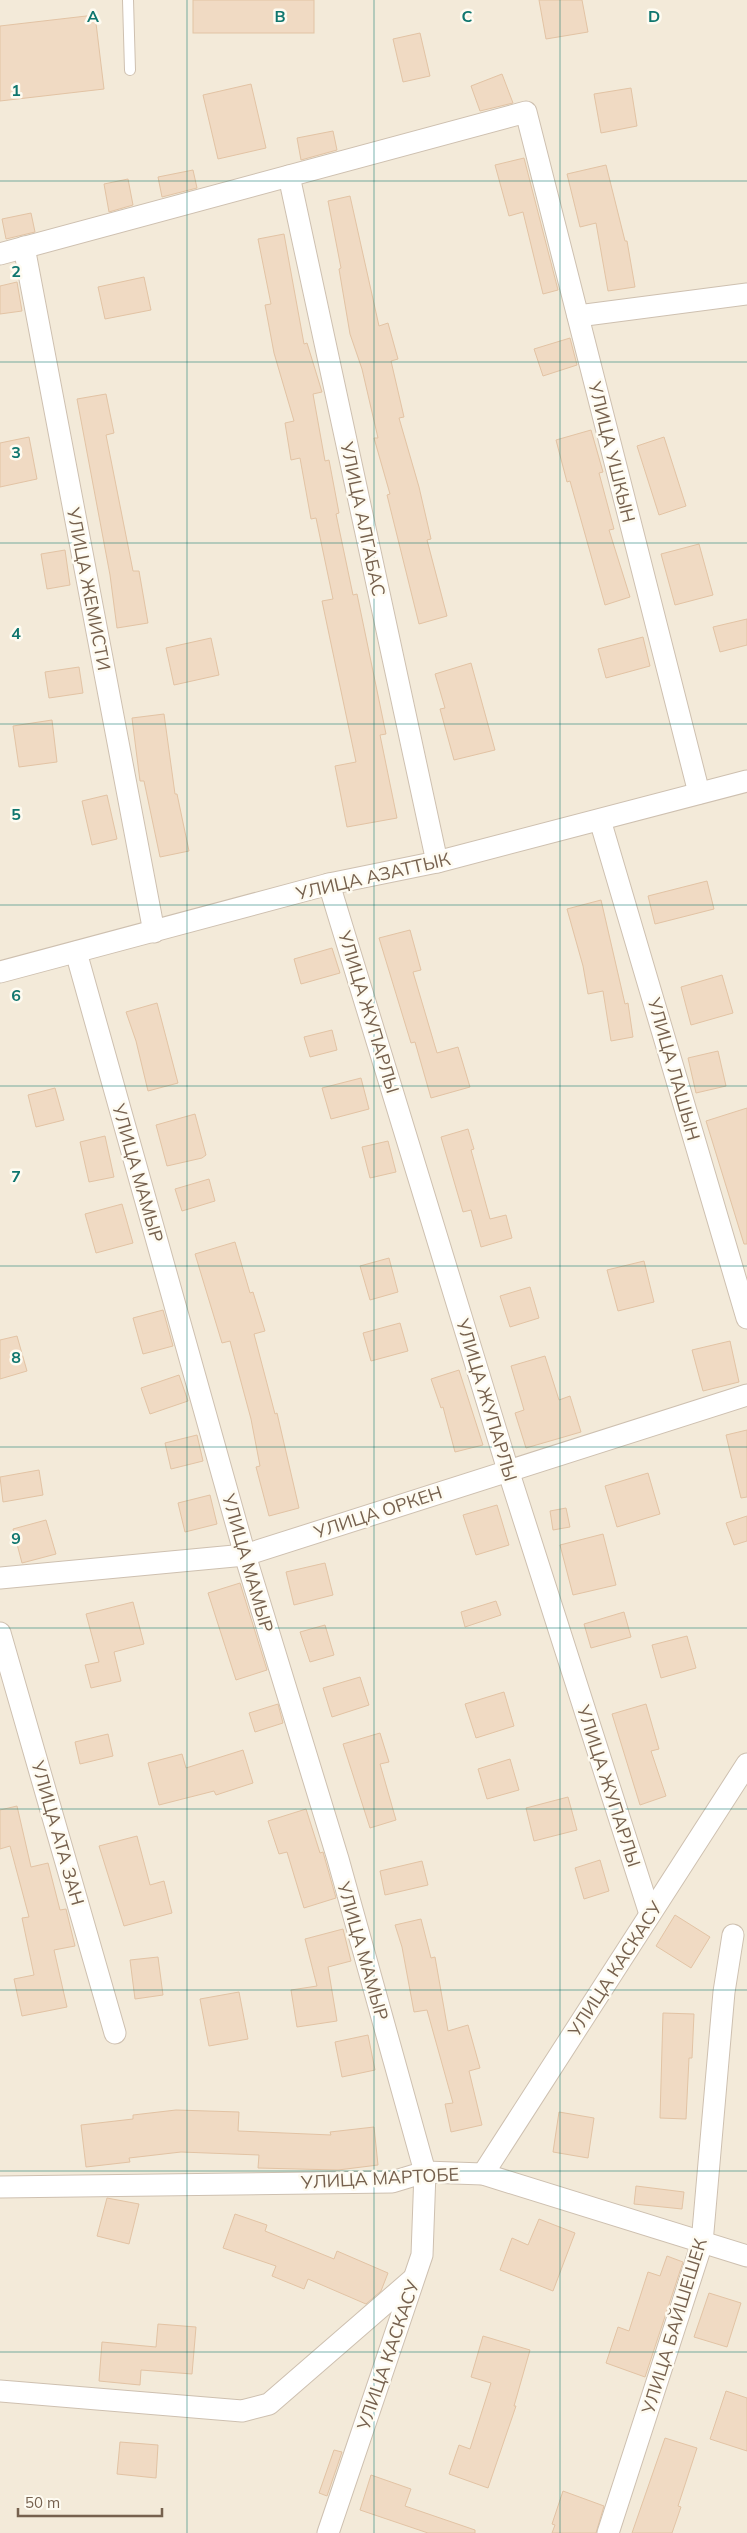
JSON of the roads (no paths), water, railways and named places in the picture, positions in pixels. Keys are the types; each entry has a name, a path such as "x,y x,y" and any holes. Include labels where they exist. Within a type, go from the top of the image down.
{"street":[{"name":"УЛИЦА УШКЫН","path":"289,176 526,112 699,793"},
{"path":"0,254 289,176"},
{"name":"УЛИЦА АЛГАБАС","path":"289,176 437,862"},
{"name":"УЛИЦА ЖЕМИСТИ","path":"24,247 154,932"},
{"path":"578,316 747,294"},
{"name":"УЛИЦА АЗАТТЫК","path":"0,972 329,884 437,862 747,781"},
{"name":"УЛИЦА ЛАШЫН","path":"600,820 747,1318"},
{"name":"УЛИЦА ЖУПАРЛЫ","path":"329,884 508,1470 650,1914"},
{"name":"УЛИЦА МАМЫР","path":"76,952 244,1555 338,1859 425,2172"},
{"name":"УЛИЦА ОРКЕН","path":"0,1578 244,1555 747,1396"},
{"name":"УЛИЦА АТА ЗАН","path":"0,1633 115,2033"},
{"name":"УЛИЦА КАСКАСУ","path":"482,2174 747,1764"},
{"name":"УЛИЦА БАЙШЕШЕК","path":"608,2533 702,2243 724,1992 733,1935"},
{"name":"УЛИЦА КАСКАСУ","path":"328,2533 422,2254 425,2172"},
{"name":"УЛИЦА МАРТОБЕ","path":"0,2187 392,2182 425,2172 482,2174 747,2256"},
{"path":"0,2391 242,2411 269,2404 414,2279"}],"lane":[{"path":"128,0 130,70"}]}
